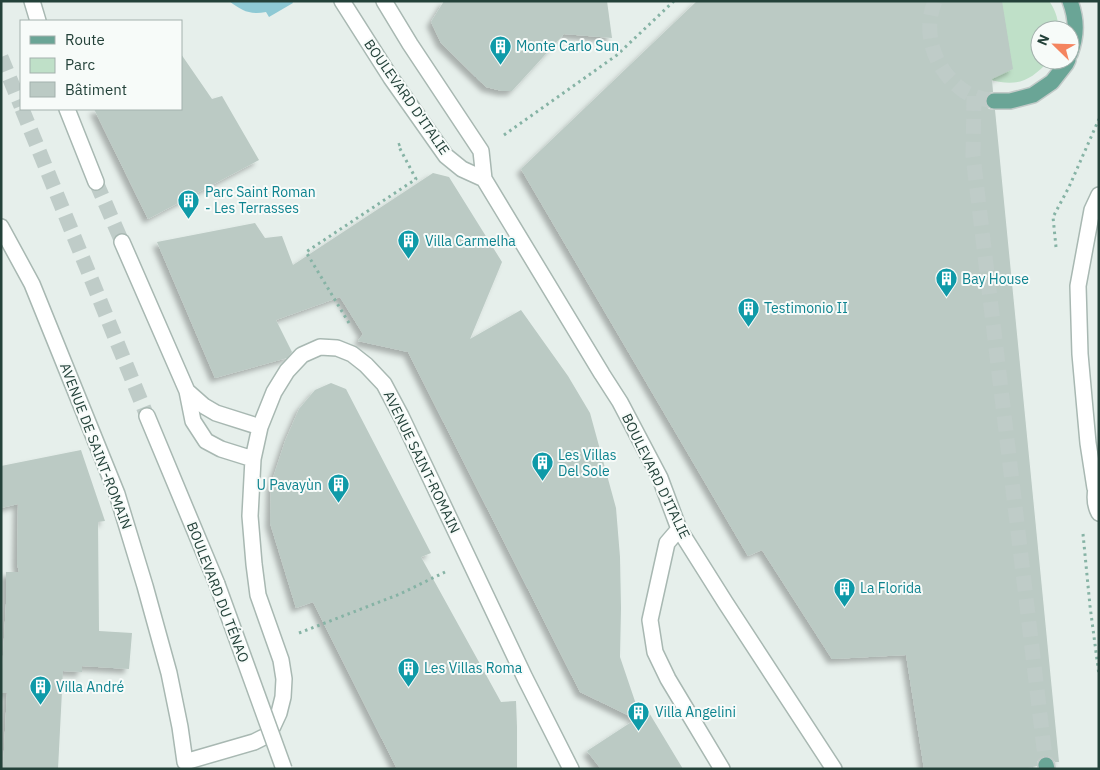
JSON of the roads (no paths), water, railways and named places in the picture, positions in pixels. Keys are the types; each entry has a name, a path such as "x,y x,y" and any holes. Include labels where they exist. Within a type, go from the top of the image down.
{"main road":[{"path":"1070,1 1075,20"},
{"path":"994,102 1010,102 1032,95 1052,82 1061,70"}],"street":[{"path":"32,1 38,20"},
{"name":"BOULEVARD D'ITALIE","path":"342,1 391,78 446,156 462,169 484,179"},
{"name":"BOULEVARD D'ITALIE","path":"384,1 410,44 481,151 484,179 620,402 660,478 679,529 834,769"},
{"path":"67,110 96,182"},
{"path":"1099,195 1092,210 1078,286 1080,354 1088,443 1097,483 1095,502 1099,513"},
{"name":"AVENUE DE SAINT-ROMAIN","path":"1,227 32,284 117,494 169,673 180,727 182,765"},
{"path":"122,242 187,392 193,421 206,441 221,449 253,459"},
{"name":"AVENUE SAINT-ROMAIN","path":"182,765 254,742 266,736 279,713 284,679 281,660 258,595 257,587 250,516 253,459 260,427 274,392 287,371 302,355 320,346 337,348 352,354 366,365 384,384 525,678 571,769"},
{"path":"187,392 204,406 216,412 260,427"},
{"name":"BOULEVARD DU TÉNAO","path":"148,416 217,584 284,769"},
{"path":"679,529 666,543 650,620 655,652 668,679 722,769"}],"water":[{"path":"229,1 292,1 293,3 269,17 266,12 255,13 246,11"}],"tunnel":[{"path":"935,1 930,26 931,39 939,63 954,83 964,91 994,101"},
{"path":"1,57 20,104"},
{"path":"974,96 973,156 1046,765"},
{"path":"22,110 147,416"},
{"path":"96,182 122,242"}],"place":[{"name":"Monte Carlo Sun","path":"500,65"},
{"name":"Parc Saint Roman - Les Terrasses","path":"189,219"},
{"name":"Villa Carmelha","path":"409,260"},
{"name":"Bay House","path":"946,298"},
{"name":"Testimonio II","path":"748,327"},
{"name":"Les Villas Del Sole","path":"542,482"},
{"name":"U Pavayùn","path":"338,504"},
{"name":"La Florida","path":"844,607"},
{"name":"Les Villas Roma","path":"408,687"},
{"name":"Villa André","path":"40,706"},
{"name":"Villa Angelini","path":"639,731"}]}
